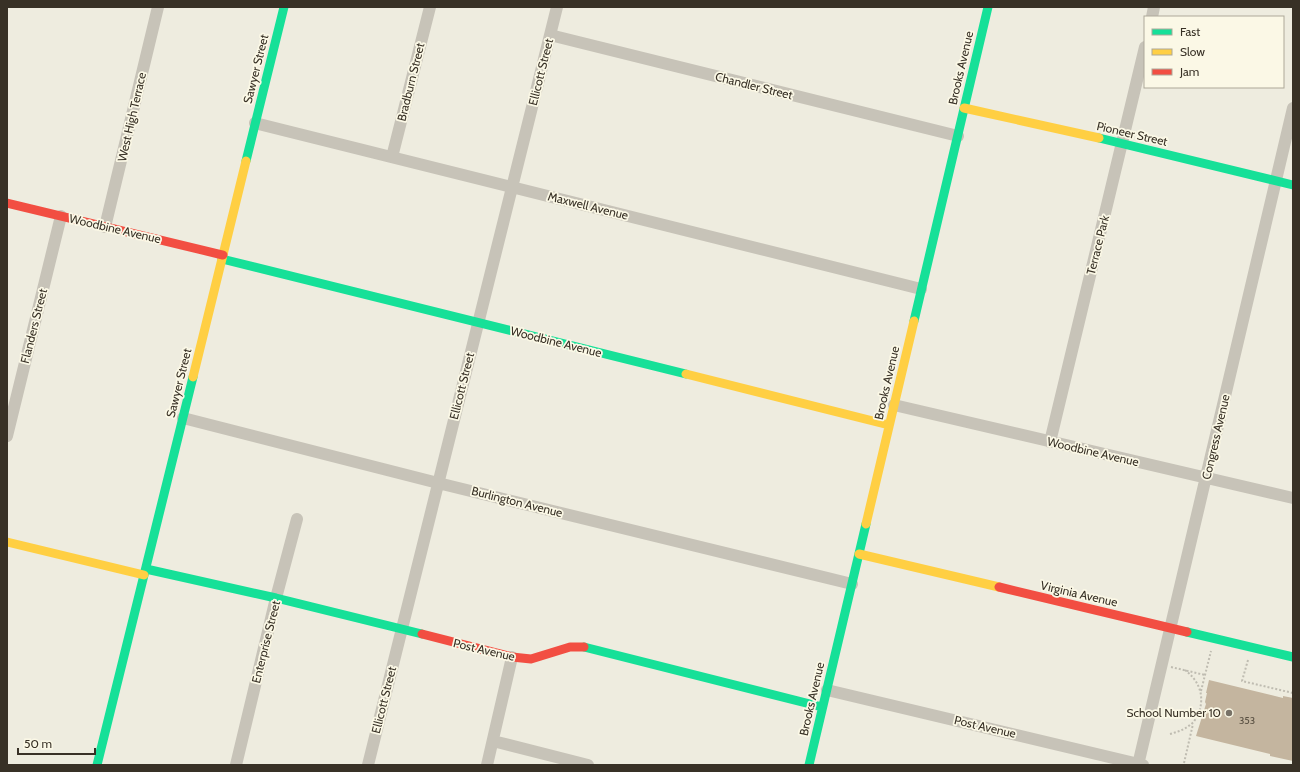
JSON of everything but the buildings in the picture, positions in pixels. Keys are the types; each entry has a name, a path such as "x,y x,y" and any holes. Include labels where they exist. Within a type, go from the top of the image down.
{"street":[{"name":"West High Terrace","path":"105,227 158,7"},
{"name":"Sawyer Street","path":"98,765 284,7"},
{"name":"Bradburn Street","path":"392,157 430,7"},
{"name":"Ellicott Street","path":"368,765 557,7"},
{"name":"Brooks Avenue","path":"809,765 988,7"},
{"name":"Chandler Street","path":"550,35 958,136"},
{"name":"Terrace Park","path":"1050,442 1123,144 1144,51"},
{"name":"Pioneer Street","path":"964,108 1293,185"},
{"name":"Congress Avenue","path":"1140,765 1293,108"},
{"name":"Maxwell Avenue","path":"255,123 922,289"},
{"name":"Woodbine Avenue","path":"7,204 105,227 478,323 889,425"},
{"name":"Flanders Street","path":"7,436 61,216"},
{"name":"Woodbine Avenue","path":"894,405 1293,498"},
{"name":"Burlington Avenue","path":"183,418 438,483 852,584"},
{"name":"Enterprise Street","path":"236,765 276,598 297,519"},
{"name":"Post Avenue","path":"7,542 145,572 276,598 512,657 531,659 570,647 584,647 822,707"},
{"name":"Virginia Avenue","path":"859,554 1293,657"},
{"path":"487,765 512,657"},
{"name":"Post Avenue","path":"826,690 1140,765"},
{"path":"493,741 588,765"}],"path":[{"path":"1201,692 1211,650"},
{"path":"1248,658 1242,681 1293,693"},
{"path":"1169,666 1205,675"},
{"path":"1170,734 1185,729 1193,722 1198,715 1202,700 1201,692 1194,677 1185,670"},
{"path":"1184,764 1193,722"}],"traffic: fast":[{"path":"246,161 284,7"},
{"path":"914,321 988,7"},
{"path":"1099,138 1293,185"},
{"path":"222,259 686,374"},
{"path":"97,765 193,377"},
{"path":"809,765 866,524"},
{"path":"146,569 276,598 422,634"},
{"path":"1187,632 1293,657"},
{"path":"584,647 822,707"}],"traffic: slow":[{"path":"964,108 1099,138"},
{"path":"193,377 246,161"},
{"path":"866,524 914,321"},
{"path":"686,374 889,425"},
{"path":"7,542 144,575"},
{"path":"859,554 999,587"}],"traffic: jam":[{"path":"7,203 223,255"},
{"path":"999,587 1187,632"},
{"path":"422,634 512,657 531,659 570,647 584,647"}],"place":[{"name":"School Number 10","path":"1229,713"}]}
